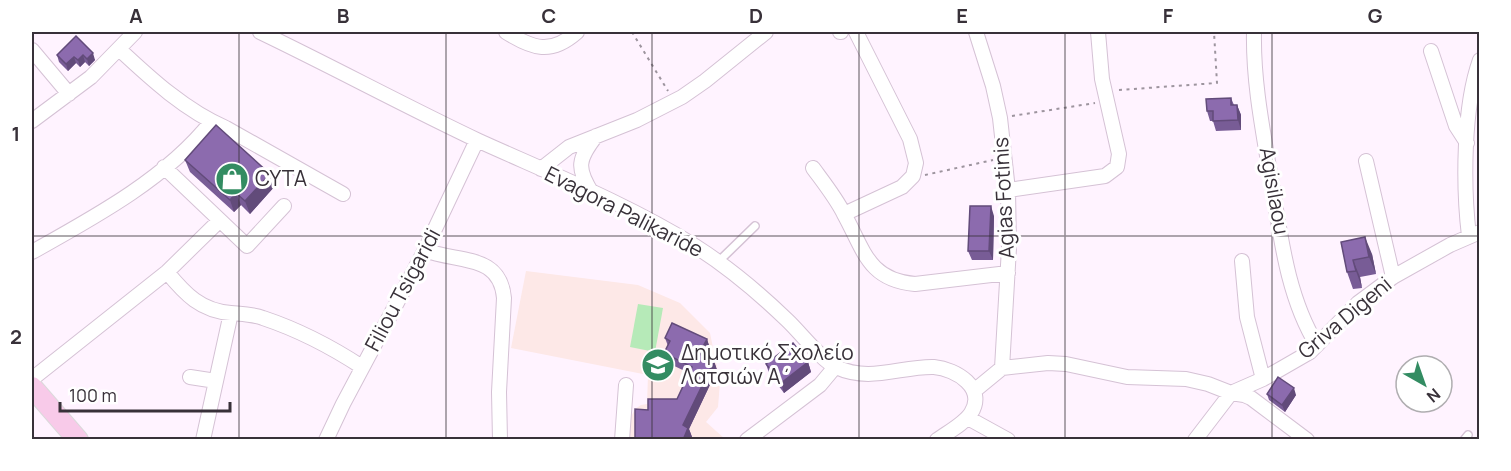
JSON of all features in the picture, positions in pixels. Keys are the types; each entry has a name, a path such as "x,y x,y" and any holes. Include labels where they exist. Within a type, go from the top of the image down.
{"main road":[{"path":"32,387 78,440"}],"street":[{"path":"32,121 100,69 135,32"},
{"name":"Evagora Palikaride","path":"262,32 477,140 663,228 718,262 765,299 836,367"},
{"path":"506,32 529,45 545,47 566,40 577,32"},
{"path":"541,169 569,147 674,101 705,81 766,32"},
{"path":"844,214 898,190 912,178 916,163 912,144 855,32"},
{"name":"Agias Fotinis","path":"976,32 993,86 1000,118 1008,190 1008,273 1002,368"},
{"path":"1008,190 1105,176 1117,167 1119,154 1102,79 1098,32"},
{"name":"Agisilaou","path":"1254,32 1253,53 1260,111 1279,225 1298,306 1307,329 1317,345"},
{"path":"32,50 69,94"},
{"path":"119,50 153,80 211,122 226,128 343,194"},
{"path":"1431,51 1456,126 1467,143"},
{"path":"1474,234 1466,178 1467,143 1470,100 1479,60"},
{"path":"32,252 97,214 164,167 194,141 211,122"},
{"path":"592,193 584,180 580,163 584,152 596,136"},
{"name":"Filiou Tsigaridi","path":"326,440 362,367 425,250 477,140"},
{"path":"1366,161 1393,277"},
{"path":"164,167 247,246 284,206"},
{"path":"813,168 844,214 877,272 894,280 915,284 1008,273"},
{"path":"32,379 167,272 219,221"},
{"name":"Griva Digeni","path":"1195,440 1231,393 1303,357 1358,303 1393,277 1474,234"},
{"path":"425,250 486,266 496,274 502,285 504,298 499,392 500,440"},
{"path":"1242,261 1247,317 1263,379"},
{"path":"167,272 196,303 212,310 250,314 273,322 343,355 362,367"},
{"path":"203,440 231,313"},
{"path":"974,391 1002,368 1030,364 1066,364 1127,377 1186,379 1244,395 1307,440"},
{"path":"747,440 820,385 836,367 871,374 895,373 926,367 943,368 958,375 974,391 975,403 968,418 937,440"},
{"path":"190,377 216,381"},
{"path":"622,440 626,385"},
{"path":"968,418 1008,440"}],"lane":[{"path":"718,262 755,226"}],"path":[{"path":"632,32 674,101"},
{"path":"1119,90 1217,83 1214,32"},
{"path":"1000,118 1107,101"},
{"path":"912,178 1004,157"}],"shaded area":[{"name":"Δημοτικό Σχολείο Λατσιών Α΄","path":"526,271 638,285 680,303 710,333 720,382 718,407 706,422 725,439 629,439 630,419 635,409 647,404 648,375 511,348"}],"green space":[{"path":"638,304 663,308 655,352 630,347"}],"building":[{"path":"76,36 93,53 87,59 83,55 78,60 74,57 66,64 57,55"},
{"path":"1231,98 1231,105 1237,105 1238,120 1213,121 1213,111 1207,111 1206,99"},
{"name":"CYTA","path":"216,125 270,174 245,201 236,193 230,200 185,160"},
{"path":"970,206 991,206 989,251 968,251"},
{"path":"1365,237 1369,257 1353,260 1356,271 1347,272 1341,242"},
{"path":"672,323 707,339 699,354 714,361 683,425 688,428 683,440 635,440 635,409 648,410 648,399 677,399 692,367 664,353 670,341 665,338"},
{"path":"793,343 808,362 781,383 766,364"},
{"path":"1278,377 1294,388 1282,405 1267,394"}],"place":[{"name":"CYTA","path":"232,179"},
{"name":"Δημοτικό Σχολείο Λατσιών Α΄","path":"658,365"}]}
